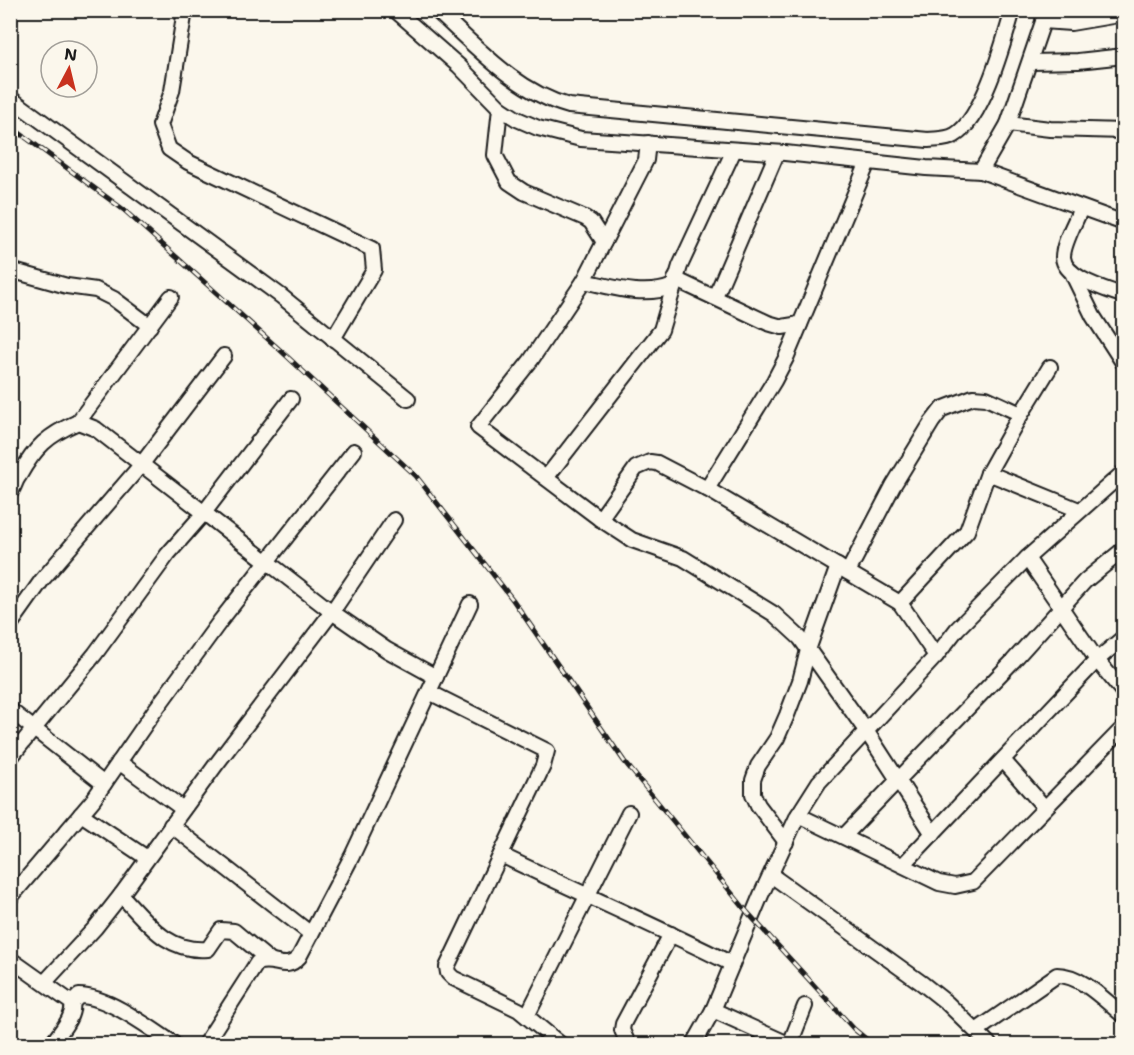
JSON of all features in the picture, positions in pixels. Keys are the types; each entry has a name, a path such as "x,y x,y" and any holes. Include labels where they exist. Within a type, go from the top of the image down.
{"street":[{"path":"185,10 172,91 160,125 169,149 188,162 372,249 374,270 333,339"},
{"path":"395,10 459,66 500,108 517,119 559,134 581,139 981,171 1124,223"},
{"path":"436,10 503,71 533,92 560,104 928,140 944,139 955,135 970,120 988,83 1013,10"},
{"path":"981,171 1008,124 1045,16 1071,23 1124,14"},
{"path":"1031,62 1089,61 1124,56"},
{"path":"10,98 281,296 408,399"},
{"path":"500,108 495,154 509,182 524,192 585,218 591,222 604,242"},
{"path":"1008,124 1050,129 1124,131"},
{"path":"648,143 646,160 584,281 531,360 478,427 600,519 632,540 683,558 788,625 867,732 897,782 933,834"},
{"path":"546,478 661,330 674,282 734,150"},
{"path":"714,297 777,153"},
{"path":"707,489 774,381 868,162"},
{"path":"1082,208 1064,250 1063,259 1093,316 1124,364"},
{"path":"10,270 67,286 96,290 114,299 150,326"},
{"path":"1073,275 1124,296"},
{"path":"584,281 636,291 661,291 674,282"},
{"path":"674,282 714,297 776,326 800,324"},
{"path":"10,493 38,446 78,422 171,297"},
{"path":"10,625 42,580 141,465 224,356"},
{"path":"900,603 967,531 988,473 1050,367"},
{"path":"786,842 758,805 753,794 753,780 758,766 777,738 800,681 808,650 843,569 942,409 973,397 986,398 1021,414"},
{"path":"10,758 95,654 168,554 203,514 291,399"},
{"path":"78,422 96,429 332,612 387,650 436,677"},
{"path":"10,898 81,814 221,620 354,451"},
{"path":"600,519 636,468 657,463 707,489 900,603 936,656"},
{"path":"696,1044 798,815 819,782 936,656 957,629 1027,558 1124,472"},
{"path":"988,473 1079,510"},
{"path":"45,982 95,928 121,895 332,612 394,520"},
{"path":"844,836 1062,608 1085,581 1124,549"},
{"path":"1027,558 1098,660 1124,693"},
{"path":"205,1044 257,963 263,960 288,965 293,963 311,934 352,856 470,604"},
{"path":"903,865 1098,660 1124,637"},
{"path":"429,692 546,751 543,766 447,968 453,978 519,1010 560,1044"},
{"path":"10,710 104,784"},
{"path":"798,815 939,883 955,886 973,882 1124,727"},
{"path":"1003,760 1045,808"},
{"path":"119,762 183,809"},
{"path":"527,1016 629,813"},
{"path":"81,814 147,858"},
{"path":"171,825 311,934"},
{"path":"501,855 732,964"},
{"path":"771,875 923,984 947,1003 989,1044"},
{"path":"121,895 165,940 179,947 193,951 208,950 221,930 226,930 234,932 270,961"},
{"path":"628,1044 622,1030 623,1024 670,934"},
{"path":"10,959 72,1003 71,1015 55,1044"},
{"path":"976,1031 1057,975 1066,975 1080,982 1124,1016"},
{"path":"72,1003 80,996 98,1000 121,1011 174,1044"},
{"path":"713,1010 789,1044 805,1006"}],"railway":[{"path":"10,126 124,210 416,476 513,600 624,761 748,913 854,1029 872,1044"}]}
